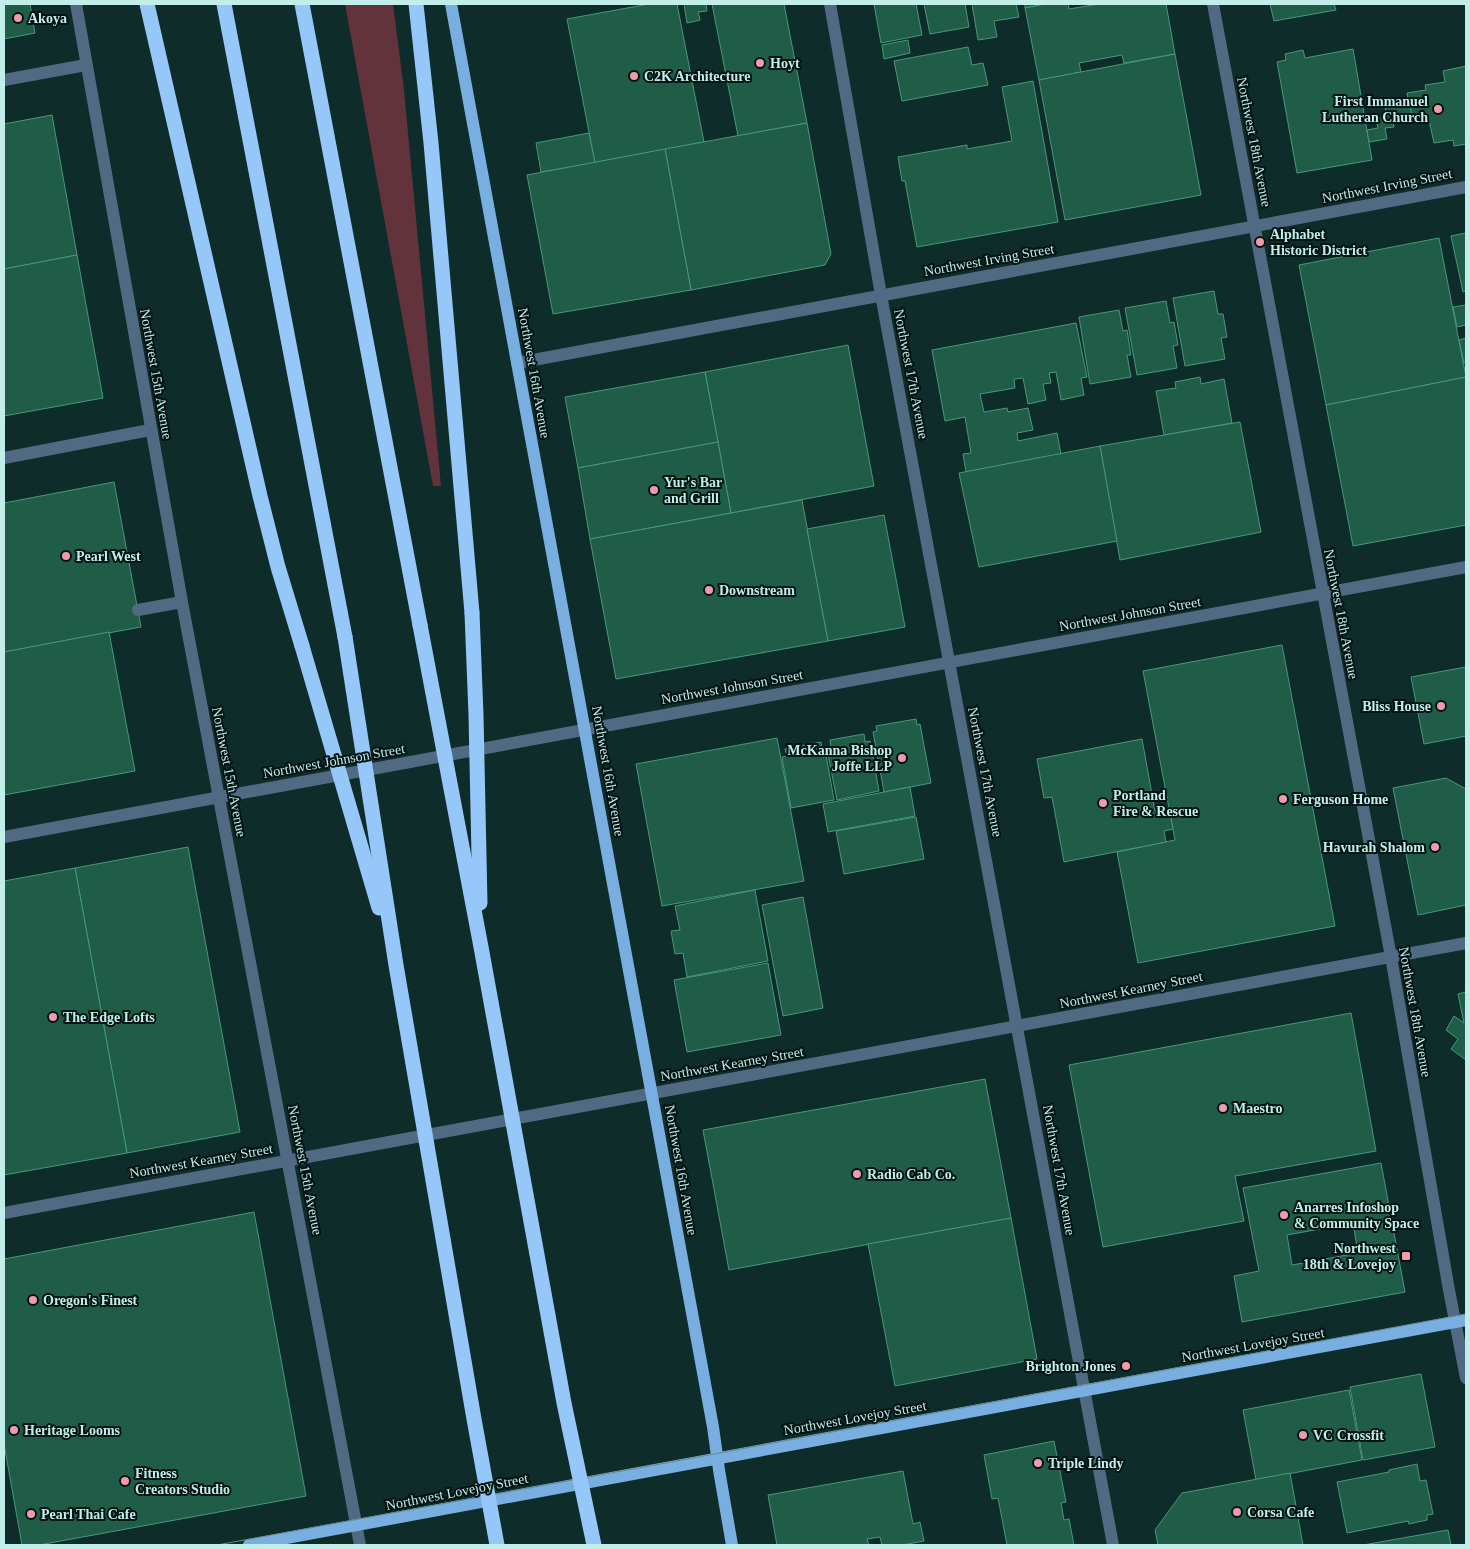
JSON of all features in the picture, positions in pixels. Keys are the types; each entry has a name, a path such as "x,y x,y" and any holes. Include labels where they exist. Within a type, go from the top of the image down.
{"highway":[{"path":"147,4 278,567 396,965"},
{"path":"224,4 345,637 396,965 497,1545"},
{"path":"416,4 431,143 472,613 481,946"},
{"path":"303,6 481,946 564,1403 594,1545"}],"main road":[{"name":"Northwest 16th Avenue","path":"451,4 713,1427 732,1545"},
{"name":"Northwest Lovejoy Street","path":"250,1545 1461,1321"}],"street":[{"name":"Northwest 15th Avenue","path":"76,4 150,430 360,1545"},
{"name":"Northwest 17th Avenue","path":"830,4 881,295 1113,1545"},
{"name":"Northwest 18th Avenue","path":"1213,4 1322,593 1461,1321 1466,1378"},
{"path":"4,80 86,65"},
{"name":"Northwest Irving Street","path":"517,363 1466,187"},
{"path":"4,458 150,430"},
{"name":"Northwest Johnson Street","path":"4,837 1466,567"},
{"path":"138,610 182,602"},
{"name":"Northwest Kearney Street","path":"4,1213 1466,944"}],"shaded area":[{"path":"345,4 393,4 404,90 441,486 433,486"}],"building":[{"name":"Akoya","path":"4,4 30,4 35,33 4,39"},
{"name":"C2K Architecture","path":"649,4 677,4 704,142 595,163 567,19"},
{"path":"684,4 706,4 707,11 698,12 700,20 687,23"},
{"name":"Hoyt","path":"712,4 784,4 807,123 738,136"},
{"path":"874,4 916,4 922,35 881,43"},
{"path":"924,4 965,4 969,27 930,34"},
{"path":"972,4 1016,4 1019,17 994,21 997,37 978,40"},
{"path":"1025,4 1045,4 1025,8"},
{"path":"1045,4 1068,4 1069,9 1099,4 1166,4 1175,54 1124,63 1122,55 1079,63 1081,72 1039,80 1025,8"},
{"path":"1270,4 1334,4 1336,10 1274,21"},
{"path":"908,40 910,53 884,59 882,45"},
{"path":"968,47 972,65 983,63 988,85 902,101 894,61"},
{"path":"1353,49 1372,160 1297,173 1277,62 1286,60 1285,54 1303,50 1305,58"},
{"path":"1175,54 1201,195 1065,220 1039,80"},
{"name":"First Immanuel Lutheran Church","path":"1466,66 1466,144 1454,146 1453,140 1434,143 1428,116 1412,119 1407,93 1426,90 1425,85 1445,82 1443,71"},
{"path":"1033,81 1058,222 917,247 905,181 902,181 898,157 967,145 967,149 1012,141 1002,87"},
{"path":"1409,103 1412,115 1392,119 1394,127 1385,128 1387,139 1369,142 1367,130 1378,128 1376,119 1387,116 1385,107"},
{"path":"52,115 77,255 4,269 4,124"},
{"path":"807,123 831,254 825,265 691,290 665,149"},
{"path":"589,133 595,163 541,172 536,143"},
{"path":"665,149 691,290 553,314 527,175"},
{"path":"1466,233 1466,291 1463,292 1451,236"},
{"path":"1439,238 1466,377 1326,405 1299,265"},
{"path":"77,255 103,398 4,416 4,269"},
{"path":"1214,291 1218,314 1223,314 1227,337 1221,338 1225,359 1185,366 1173,298"},
{"path":"1166,301 1170,323 1174,322 1178,345 1173,346 1177,368 1137,375 1125,308"},
{"path":"1466,305 1466,325 1457,327 1453,307"},
{"path":"1119,310 1123,331 1127,330 1131,355 1127,355 1131,377 1090,384 1079,317"},
{"path":"1076,323 1087,377 1081,378 1084,395 1061,400 1056,372 1049,373 1051,383 1043,384 1046,400 1028,404 1023,378 1014,379 1015,388 980,394 984,412 1007,408 1008,412 1028,408 1033,430 1017,433 1018,441 1057,433 1061,454 966,472 963,454 971,453 965,417 945,421 932,350"},
{"path":"1466,338 1466,363 1464,363 1459,340"},
{"path":"848,345 874,486 731,513 705,372"},
{"path":"705,372 718,442 578,468 565,397"},
{"path":"1200,377 1201,384 1224,379 1232,423 1164,435 1156,391 1176,388 1175,382"},
{"path":"1466,377 1466,525 1353,546 1326,405"},
{"path":"1240,422 1261,532 1120,560 1100,446"},
{"name":"Yur's Bar and Grill","path":"718,442 731,513 590,539 578,468"},
{"path":"1100,446 1117,541 979,567 959,473"},
{"name":"Pearl West","path":"114,482 141,627 4,652 4,503"},
{"name":"Downstream","path":"802,500 828,641 616,679 590,539"},
{"path":"884,515 905,627 828,641 807,529"},
{"path":"109,632 135,771 4,795 4,652"},
{"path":"1282,645 1335,926 1138,963 1117,852 1175,840 1143,671"},
{"name":"Bliss House","path":"1466,667 1466,736 1424,744 1411,677"},
{"name":"McKanna Bishop Joffe LLP","path":"916,719 917,725 920,724 931,783 884,792 873,732 877,731 876,726"},
{"path":"864,734 865,742 870,741 879,791 837,800 827,749 831,748 830,740"},
{"path":"777,738 804,881 662,906 636,764"},
{"name":"Portland Fire & Rescue","path":"1142,739 1155,811 1169,808 1173,829 1164,831 1166,842 1064,862 1052,797 1044,798 1037,759"},
{"path":"821,742 822,750 825,749 834,800 791,808 782,757 787,756 785,749"},
{"name":"Havurah Shalom","path":"1446,778 1466,789 1466,905 1418,915 1393,788"},
{"path":"910,787 915,816 828,832 823,804"},
{"path":"916,817 924,859 844,874 836,831"},
{"path":"188,847 240,1132 127,1153 75,868"},
{"name":"The Edge Lofts","path":"75,868 127,1153 4,1175 4,881"},
{"path":"755,890 768,961 687,977 683,953 675,954 671,931 680,930 675,906"},
{"path":"803,897 823,1008 783,1016 762,905"},
{"path":"768,963 781,1035 687,1052 674,980"},
{"path":"1466,992 1466,1060 1451,1049 1458,1039 1446,1030 1454,1016 1464,1023 1458,994"},
{"name":"Maestro","path":"1351,1013 1376,1151 1235,1176 1244,1221 1103,1247 1069,1065"},
{"name":"Radio Cab Co.","path":"985,1079 1011,1218 729,1270 703,1130"},
{"path":"1381,1163 1405,1292 1242,1322 1234,1276 1259,1271 1243,1188","holes":["1353,1223 1358,1253 1292,1265 1287,1235"]},
{"path":"254,1212 306,1496 39,1545 22,1545 4,1444 4,1259"},
{"path":"1011,1218 1037,1359 895,1386 868,1244"},
{"path":"1421,1374 1435,1447 1363,1460 1350,1387"},
{"name":"VC Crossfit","path":"1349,1390 1362,1460 1256,1480 1243,1410"},
{"path":"1054,1441 1066,1502 1061,1503 1064,1520 1069,1519 1074,1545 1007,1545 998,1498 992,1499 984,1455"},
{"path":"1417,1464 1420,1481 1426,1480 1433,1514 1427,1515 1427,1520 1409,1524 1408,1521 1347,1533 1337,1482 1389,1472 1389,1470"},
{"path":"903,1471 913,1524 920,1522 924,1541 902,1545 882,1545 880,1537 867,1539 869,1545 777,1545 768,1495"},
{"path":"1290,1473 1303,1545 1158,1545 1155,1530 1182,1493"},
{"path":"1448,1530 1451,1545 1363,1545"}],"tram line":[{"path":"217,1545 1466,1314"}],"place":[{"name":"Akoya","path":"18,18"},
{"name":"Hoyt","path":"760,63"},
{"name":"C2K Architecture","path":"634,76"},
{"name":"First Immanuel Lutheran Church","path":"1438,109"},
{"name":"Alphabet Historic District","path":"1260,242"},
{"name":"Yur's Bar and Grill","path":"654,490"},
{"name":"Pearl West","path":"66,556"},
{"name":"Downstream","path":"709,590"},
{"name":"Bliss House","path":"1441,706"},
{"name":"McKanna Bishop Joffe LLP","path":"902,758"},
{"name":"Ferguson Home","path":"1283,799"},
{"name":"Portland Fire & Rescue","path":"1103,803"},
{"name":"Havurah Shalom","path":"1435,847"},
{"name":"The Edge Lofts","path":"53,1017"},
{"name":"Maestro","path":"1223,1108"},
{"name":"Radio Cab Co.","path":"857,1174"},
{"name":"Anarres Infoshop & Community Space","path":"1284,1215"},
{"name":"Northwest 18th & Lovejoy","path":"1406,1256"},
{"name":"Oregon's Finest","path":"33,1300"},
{"name":"Brighton Jones","path":"1126,1366"},
{"name":"Heritage Looms","path":"14,1430"},
{"name":"VC Crossfit","path":"1303,1435"},
{"name":"Triple Lindy","path":"1038,1463"},
{"name":"Fitness Creators Studio","path":"125,1481"},
{"name":"Corsa Cafe","path":"1237,1512"},
{"name":"Pearl Thai Cafe","path":"31,1514"}]}
